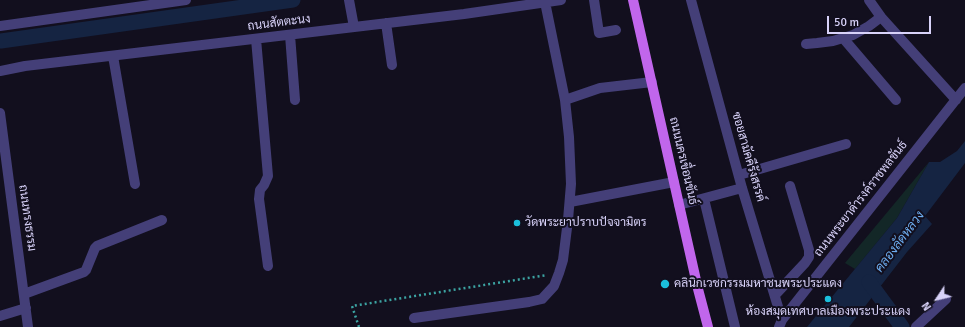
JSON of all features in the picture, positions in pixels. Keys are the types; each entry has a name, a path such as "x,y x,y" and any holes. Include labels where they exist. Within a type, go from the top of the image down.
{"main road":[{"name":"ถนนนครเขื่อนขันธ์","path":"633,0 698,289 708,327"}],"street":[{"path":"0,26 155,2 186,0"},
{"name":"ถนนสัตตะนง","path":"0,71 25,66 464,14 561,0"},
{"path":"594,0 599,33 616,30"},
{"name":"ซอยสามัคคีรังสรรค์","path":"691,0 742,188 775,295 780,324"},
{"path":"869,0 881,17 956,100"},
{"path":"350,2 354,27"},
{"path":"414,318 529,302 542,299 554,286 563,260 571,184 569,137 565,100 545,2"},
{"path":"806,44 817,44 833,41 853,35 881,17"},
{"path":"386,23 392,65"},
{"path":"290,35 295,100"},
{"path":"843,38 896,100"},
{"path":"256,39 268,176 260,190 259,199 268,266"},
{"path":"112,56 135,184"},
{"path":"565,100 600,88 652,82"},
{"name":"ถนนพระยาดำรงค์ราชพลขันธ์","path":"780,324 965,88"},
{"name":"ถนนทรงธรรม","path":"0,113 28,327"},
{"path":"739,176 846,144"},
{"path":"570,202 674,182"},
{"path":"775,295 805,263 809,257 810,250 790,186"},
{"path":"679,206 742,188"},
{"path":"704,199 734,327"},
{"path":"24,294 84,272 97,246 162,220"},
{"path":"916,327 946,299"},
{"path":"0,316 26,308"}],"path":[{"path":"360,327 352,306 559,273"}],"green space":[{"path":"929,162 897,218 855,269 845,263"}],"water":[{"name":"คลองลัดหลวง","path":"965,141 965,163 925,216 932,224 907,252 849,327 807,327 897,218 929,162 940,162 957,151"}],"waterway":[{"path":"1,41 293,0"},
{"path":"869,282 902,327"}],"place":[{"name":"วัดพระยาปราบปัจจามิตร","path":"517,223"},
{"name":"คลินิกเวชกรรมมหาชนพระประแดง","path":"665,284"},
{"name":"ห้องสมุดเทศบาลเมืองพระประแดง","path":"828,299"}]}
